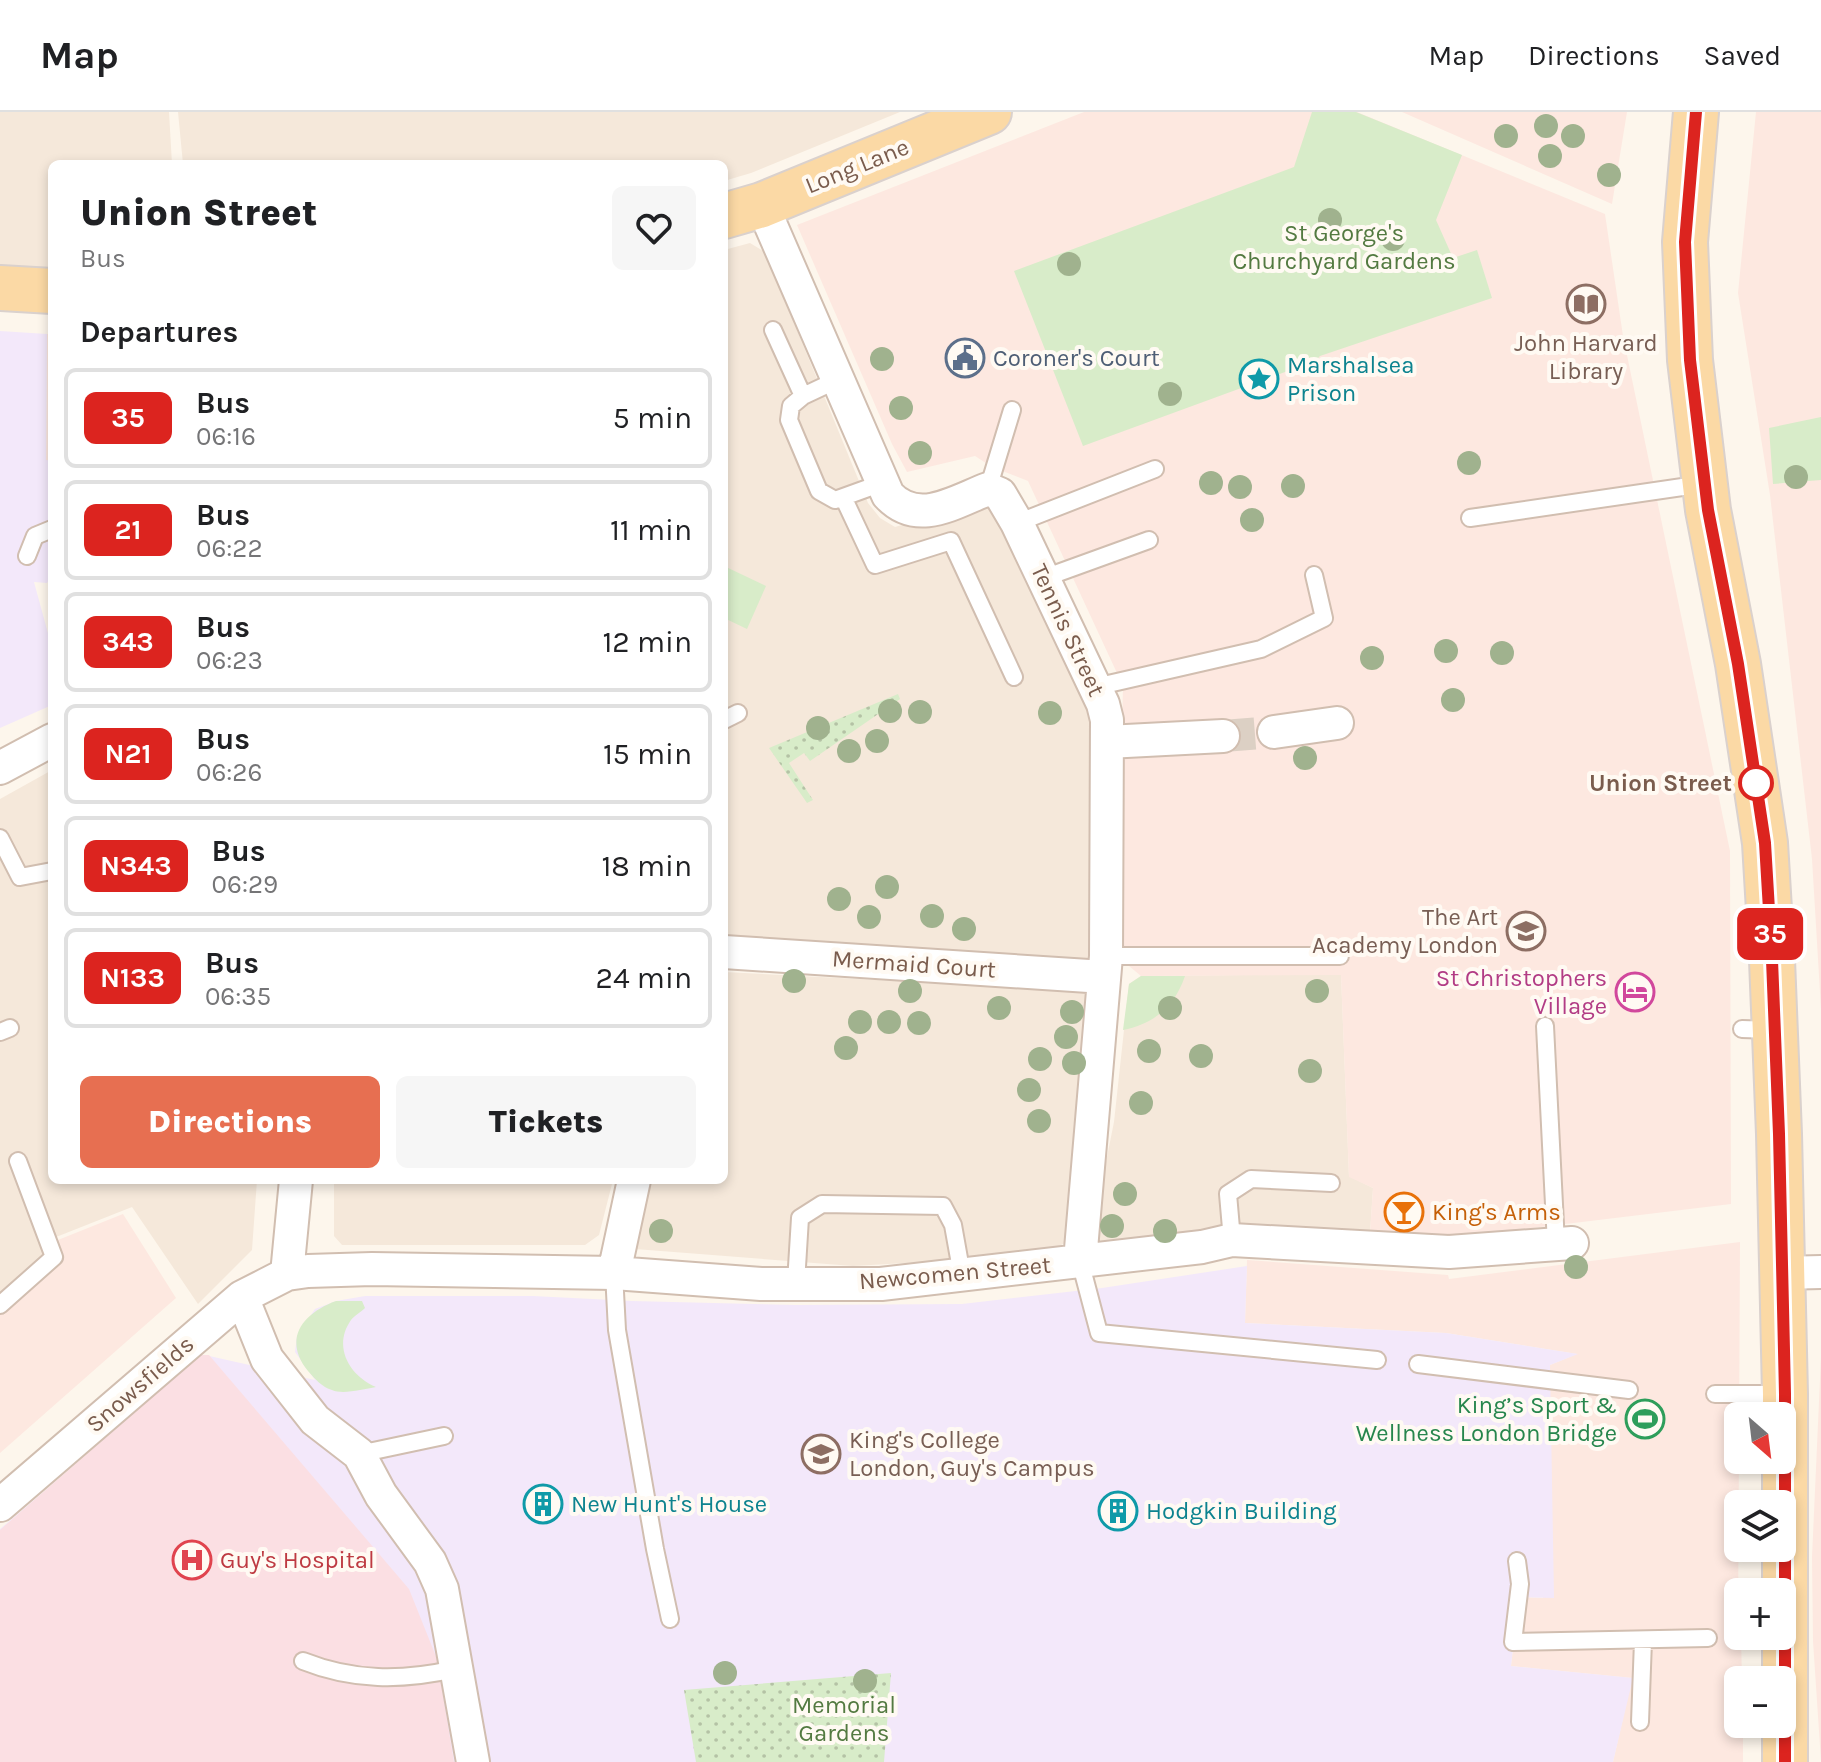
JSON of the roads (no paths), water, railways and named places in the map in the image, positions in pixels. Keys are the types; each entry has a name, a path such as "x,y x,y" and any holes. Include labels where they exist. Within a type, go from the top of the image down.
{"main road":[{"name":"Long Lane","path":"743,210 989,112"},
{"path":"1696,112 1688,195 1686,273 1690,360 1704,484 1740,675 1765,843 1758,1030 1779,1134 1801,1273 1785,1394 1777,1578"},
{"path":"0,288 48,291"},
{"path":"1775,1650 1785,1762"}],"street":[{"path":"743,210 837,380 888,495 899,507 914,512 929,511 988,489"},
{"name":"Tennis Street","path":"988,489 1000,494 1017,523 1095,687 1107,720 1105,966 1080,1261"},
{"path":"1274,732 1337,723"},
{"path":"1107,742 1223,736"},
{"path":"0,768 48,742"},
{"name":"Mermaid Court","path":"728,952 1105,966"},
{"path":"287,1274 296,1184"},
{"path":"614,1273 633,1184"},
{"name":"Newcomen Street","path":"287,1274 372,1269 614,1273 761,1284 881,1284 1202,1247 1232,1240 1449,1252 1564,1243"},
{"name":"Snowsfields","path":"0,1505 242,1297 287,1274"},
{"path":"242,1297 267,1359 315,1420 359,1454 381,1495 430,1562 442,1589 473,1762"}],"lane":[{"path":"773,330 803,396"},
{"path":"837,380 803,396 791,406 789,420 819,491 835,500 844,499 882,483"},
{"path":"988,489 1012,410"},
{"path":"1017,523 1155,469"},
{"path":"1470,518 1704,484"},
{"path":"844,499 875,565 951,541 1014,677"},
{"path":"27,556 35,536 48,531"},
{"path":"1044,578 1149,540"},
{"path":"1095,687 1261,649 1324,618 1314,575"},
{"path":"0,838 20,877 48,872"},
{"name":"Mermaid Court","path":"1105,966 1340,956"},
{"path":"1545,1026 1564,1243"},
{"path":"0,1305 54,1257 18,1161"},
{"path":"1232,1240 1228,1194 1251,1179 1331,1183"},
{"path":"796,1283 800,1218 822,1204 943,1206 953,1225 962,1275"},
{"path":"1080,1261 1099,1333 1377,1360"},
{"path":"614,1273 617,1330 670,1619"},
{"path":"1418,1364 1629,1390"},
{"path":"1715,1394 1785,1394"},
{"path":"359,1454 444,1436"},
{"path":"1517,1561 1520,1584 1513,1642 1708,1638"},
{"path":"1640,1722 1643,1641"},
{"path":"303,1661 329,1672 380,1679 455,1669"}],"tunnel":[{"path":"1223,736 1274,732"}],"place":[{"name":"John Harvard Library","path":"1586,304"},
{"name":"Coroner's Court","path":"965,358"},
{"name":"Marshalsea Prison","path":"1259,379"},
{"name":"Union Street","path":"1756,783"},
{"name":"The Art Academy London","path":"1526,931"},
{"name":"St Christophers Village","path":"1635,992"},
{"name":"King's Arms","path":"1404,1212"},
{"name":"King’s Sport & Wellness London Bridge","path":"1645,1419"},
{"name":"King's College London, Guy's Campus","path":"821,1454"},
{"name":"New Hunt's House","path":"543,1504"},
{"name":"Hodgkin Building","path":"1118,1511"},
{"name":"Guy's Hospital","path":"192,1560"}],"park label":[{"name":"St George's Churchyard Gardens","path":"1344,247"},
{"name":"Memorial Gardens","path":"844,1719"}]}
